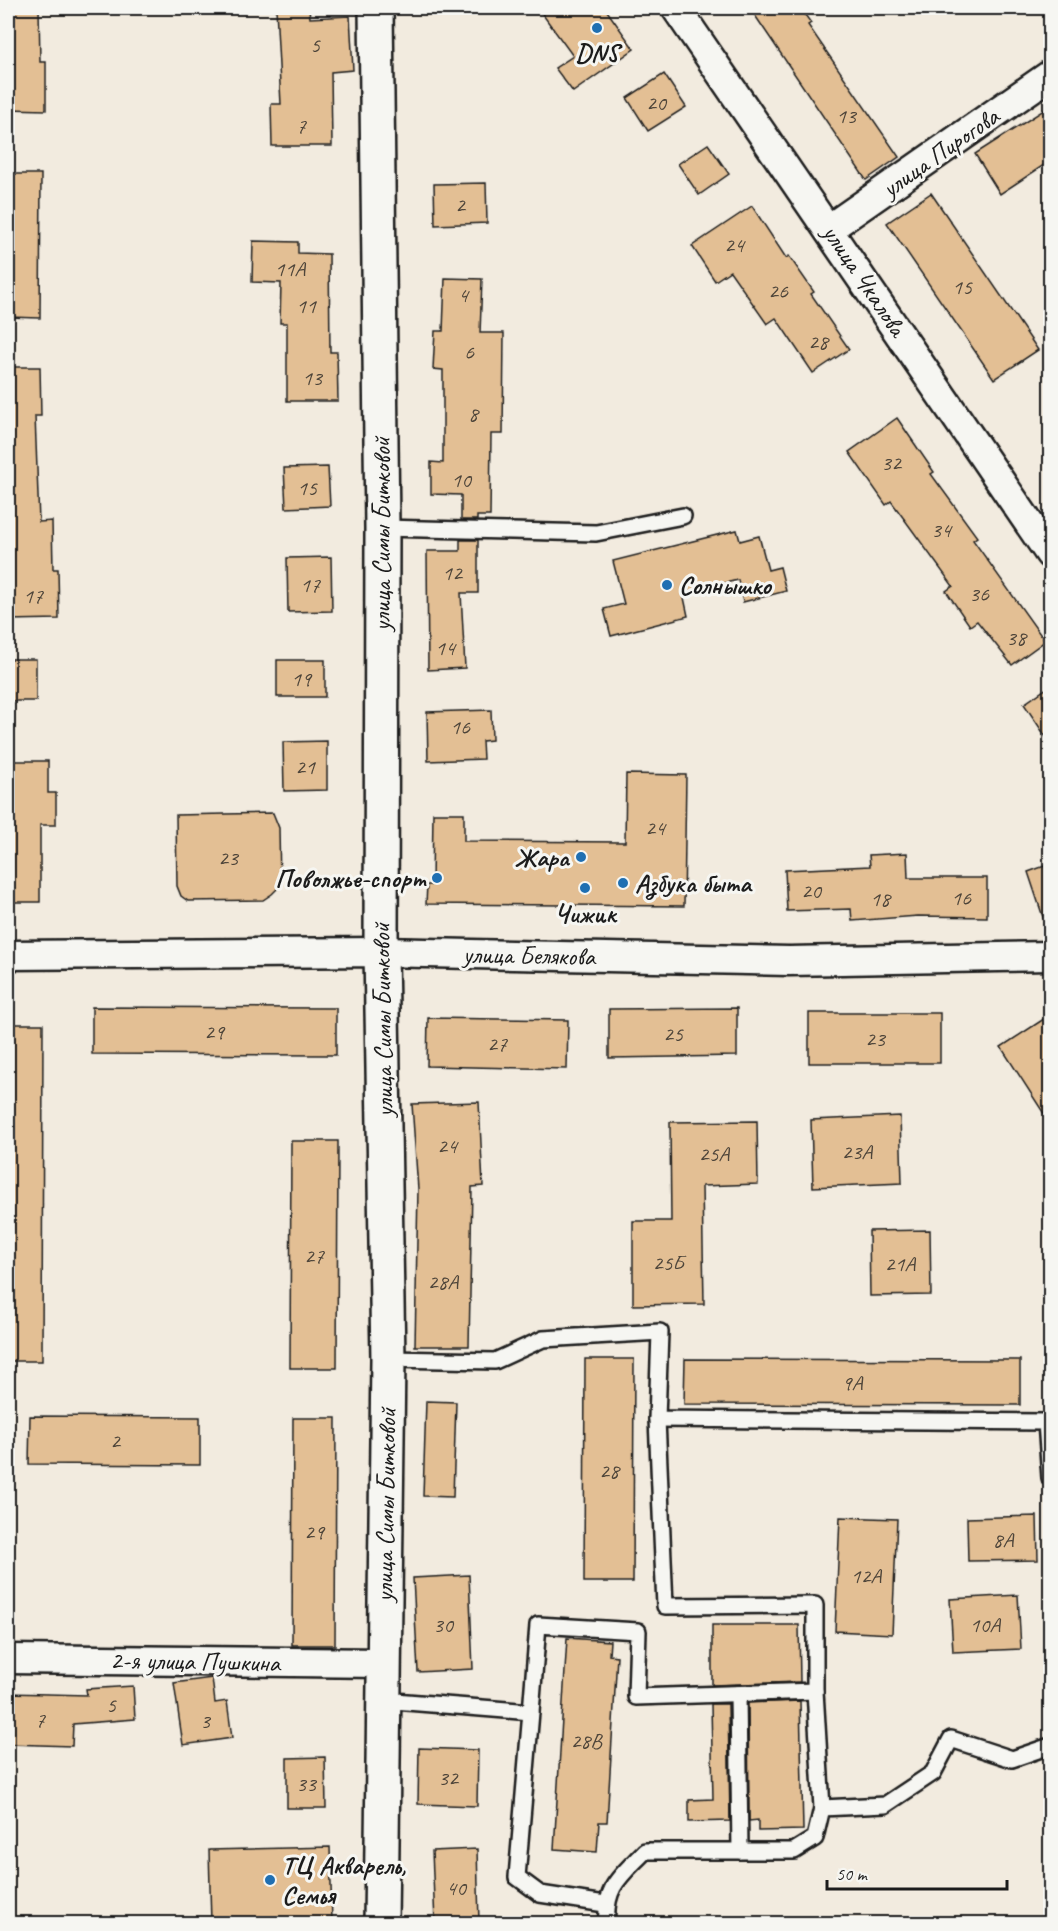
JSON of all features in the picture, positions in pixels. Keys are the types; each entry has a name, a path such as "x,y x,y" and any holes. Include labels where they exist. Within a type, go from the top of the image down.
{"street":[{"name":"улица Симы Битковой","path":"376,8 382,528 381,952 388,1359 381,1923"},
{"name":"улица Чкалова","path":"676,8 830,228 1050,554"},
{"name":"улица Пирогова","path":"830,228 1050,75"},
{"name":"улица Белякова","path":"8,955 381,952 789,961 1050,956"},
{"name":"2-я улица Пушкина","path":"8,1659 383,1663"}],"lane":[{"path":"382,528 596,533 683,516"},
{"path":"388,1359 495,1361 543,1339 660,1332 657,1419 665,1606 815,1605 815,1691 822,1808 815,1838 794,1851 645,1851 616,1882 605,1904 607,1923"},
{"path":"657,1419 1046,1422 1050,1478"},
{"path":"605,1904 540,1894 517,1877 538,1625 638,1631 636,1697 815,1691"},
{"path":"738,1694 740,1851"},
{"path":"382,1700 531,1712"},
{"path":"822,1808 885,1804 933,1773 951,1739 1012,1759 1050,1746"}],"building":[{"path":"8,8 39,8 40,62 46,62 46,110 8,109"},
{"path":"276,8 309,8 310,18 350,16 353,70 331,72 332,146 272,146 271,104 281,104"},
{"path":"538,8 605,8 634,49 573,92 555,68 573,56"},
{"path":"750,8 800,8 811,23 808,25 899,157 866,180"},
{"path":"664,74 686,107 648,131 627,98"},
{"path":"1050,106 1050,161 1000,194 975,154"},
{"path":"708,144 729,174 699,195 678,164"},
{"path":"8,174 41,174 40,318 8,317"},
{"path":"486,183 487,223 435,225 434,184"},
{"path":"931,193 1038,350 994,379 887,223"},
{"path":"752,206 786,258 789,256 814,292 811,294 849,349 813,373 776,318 767,324 730,271 715,281 692,246"},
{"path":"253,241 298,242 298,253 329,254 330,352 337,352 338,401 287,401 287,323 280,323 281,283 252,282"},
{"path":"445,278 482,279 480,333 504,333 503,434 491,434 490,516 477,516 477,520 461,520 461,495 431,494 431,462 443,463 443,370 433,369 435,331 443,331"},
{"path":"8,367 40,367 41,416 35,416 39,522 52,521 53,569 58,569 59,619 8,620"},
{"path":"897,418 934,472 931,474 977,537 973,540 1045,641 1012,665 977,621 970,626 946,591 953,586 891,501 886,505 849,452"},
{"path":"328,467 330,506 286,508 284,468"},
{"name":"Солнышко","path":"737,530 740,541 759,536 768,570 780,567 786,591 743,602 738,580 683,593 688,616 611,636 604,609 624,604 613,561"},
{"path":"460,540 478,540 478,593 461,593 465,668 428,670 427,551 460,551"},
{"path":"331,557 332,611 288,612 287,558"},
{"path":"8,659 36,659 36,701 8,701"},
{"path":"277,660 325,660 325,697 277,697"},
{"path":"1050,686 1050,743 1024,704"},
{"path":"491,710 492,740 482,741 483,759 428,761 427,712"},
{"path":"327,741 327,790 284,791 283,742"},
{"path":"8,761 48,761 48,793 56,793 56,825 40,825 40,902 8,902"},
{"path":"626,774 686,775 684,906 426,904 427,885 432,885 433,813 464,813 464,841 625,842"},
{"path":"273,813 279,828 280,886 272,894 263,900 188,901 181,896 177,886 176,815"},
{"path":"907,853 908,878 987,878 987,917 918,916 852,921 851,909 787,911 785,870 870,866 869,855"},
{"path":"1050,864 1050,928 1047,929 1028,872"},
{"path":"92,1007 336,1008 336,1055 92,1054"},
{"path":"737,1008 737,1056 609,1058 609,1009"},
{"path":"809,1013 940,1013 940,1063 809,1063"},
{"path":"1050,1015 1050,1123 1001,1047"},
{"path":"428,1018 568,1020 567,1069 427,1066"},
{"path":"8,1024 43,1024 42,1361 8,1361"},
{"path":"479,1102 483,1186 472,1187 469,1346 415,1346 418,1189 412,1104"},
{"path":"900,1116 902,1183 813,1187 811,1120"},
{"path":"757,1121 758,1184 702,1186 704,1304 633,1305 633,1221 671,1221 670,1122"},
{"path":"291,1141 338,1141 337,1368 290,1368"},
{"path":"930,1230 931,1295 870,1296 869,1231"},
{"path":"585,1359 634,1359 633,1582 584,1582"},
{"path":"685,1359 1020,1360 1020,1405 684,1404"},
{"path":"426,1401 456,1402 453,1497 423,1496"},
{"path":"30,1416 200,1417 200,1465 29,1464"},
{"path":"293,1418 336,1418 335,1645 292,1645"},
{"path":"1037,1516 1038,1560 968,1561 967,1518"},
{"path":"840,1517 897,1519 892,1634 835,1631"},
{"path":"469,1575 473,1669 418,1672 413,1578"},
{"path":"1018,1595 1021,1649 953,1652 950,1599"},
{"path":"712,1625 799,1625 800,1682 712,1685"},
{"path":"567,1638 610,1641 609,1655 617,1656 607,1822 599,1822 597,1852 554,1849"},
{"path":"212,1678 215,1703 227,1701 232,1738 183,1745 174,1683"},
{"path":"133,1686 135,1719 73,1724 72,1746 8,1744 8,1693 87,1695 86,1689"},
{"path":"800,1701 803,1830 758,1831 758,1820 749,1821 748,1703"},
{"path":"711,1704 728,1704 730,1821 689,1822 689,1800 713,1799"},
{"path":"419,1748 478,1750 477,1806 418,1804"},
{"path":"325,1757 326,1808 287,1808 287,1758"},
{"name":"ТЦ Акварель, Семья","path":"330,1847 332,1923 211,1923 209,1850"},
{"path":"477,1849 479,1923 435,1923 432,1851"}],"place":[{"name":"DNS","path":"597,28"},
{"name":"Солнышко","path":"667,585"},
{"name":"Жара","path":"581,857"},
{"name":"Поволжье-спорт","path":"437,878"},
{"name":"Азбука быта","path":"623,883"},
{"name":"Чижик","path":"585,888"},
{"name":"ТЦ Акварель, Семья","path":"270,1880"}]}
